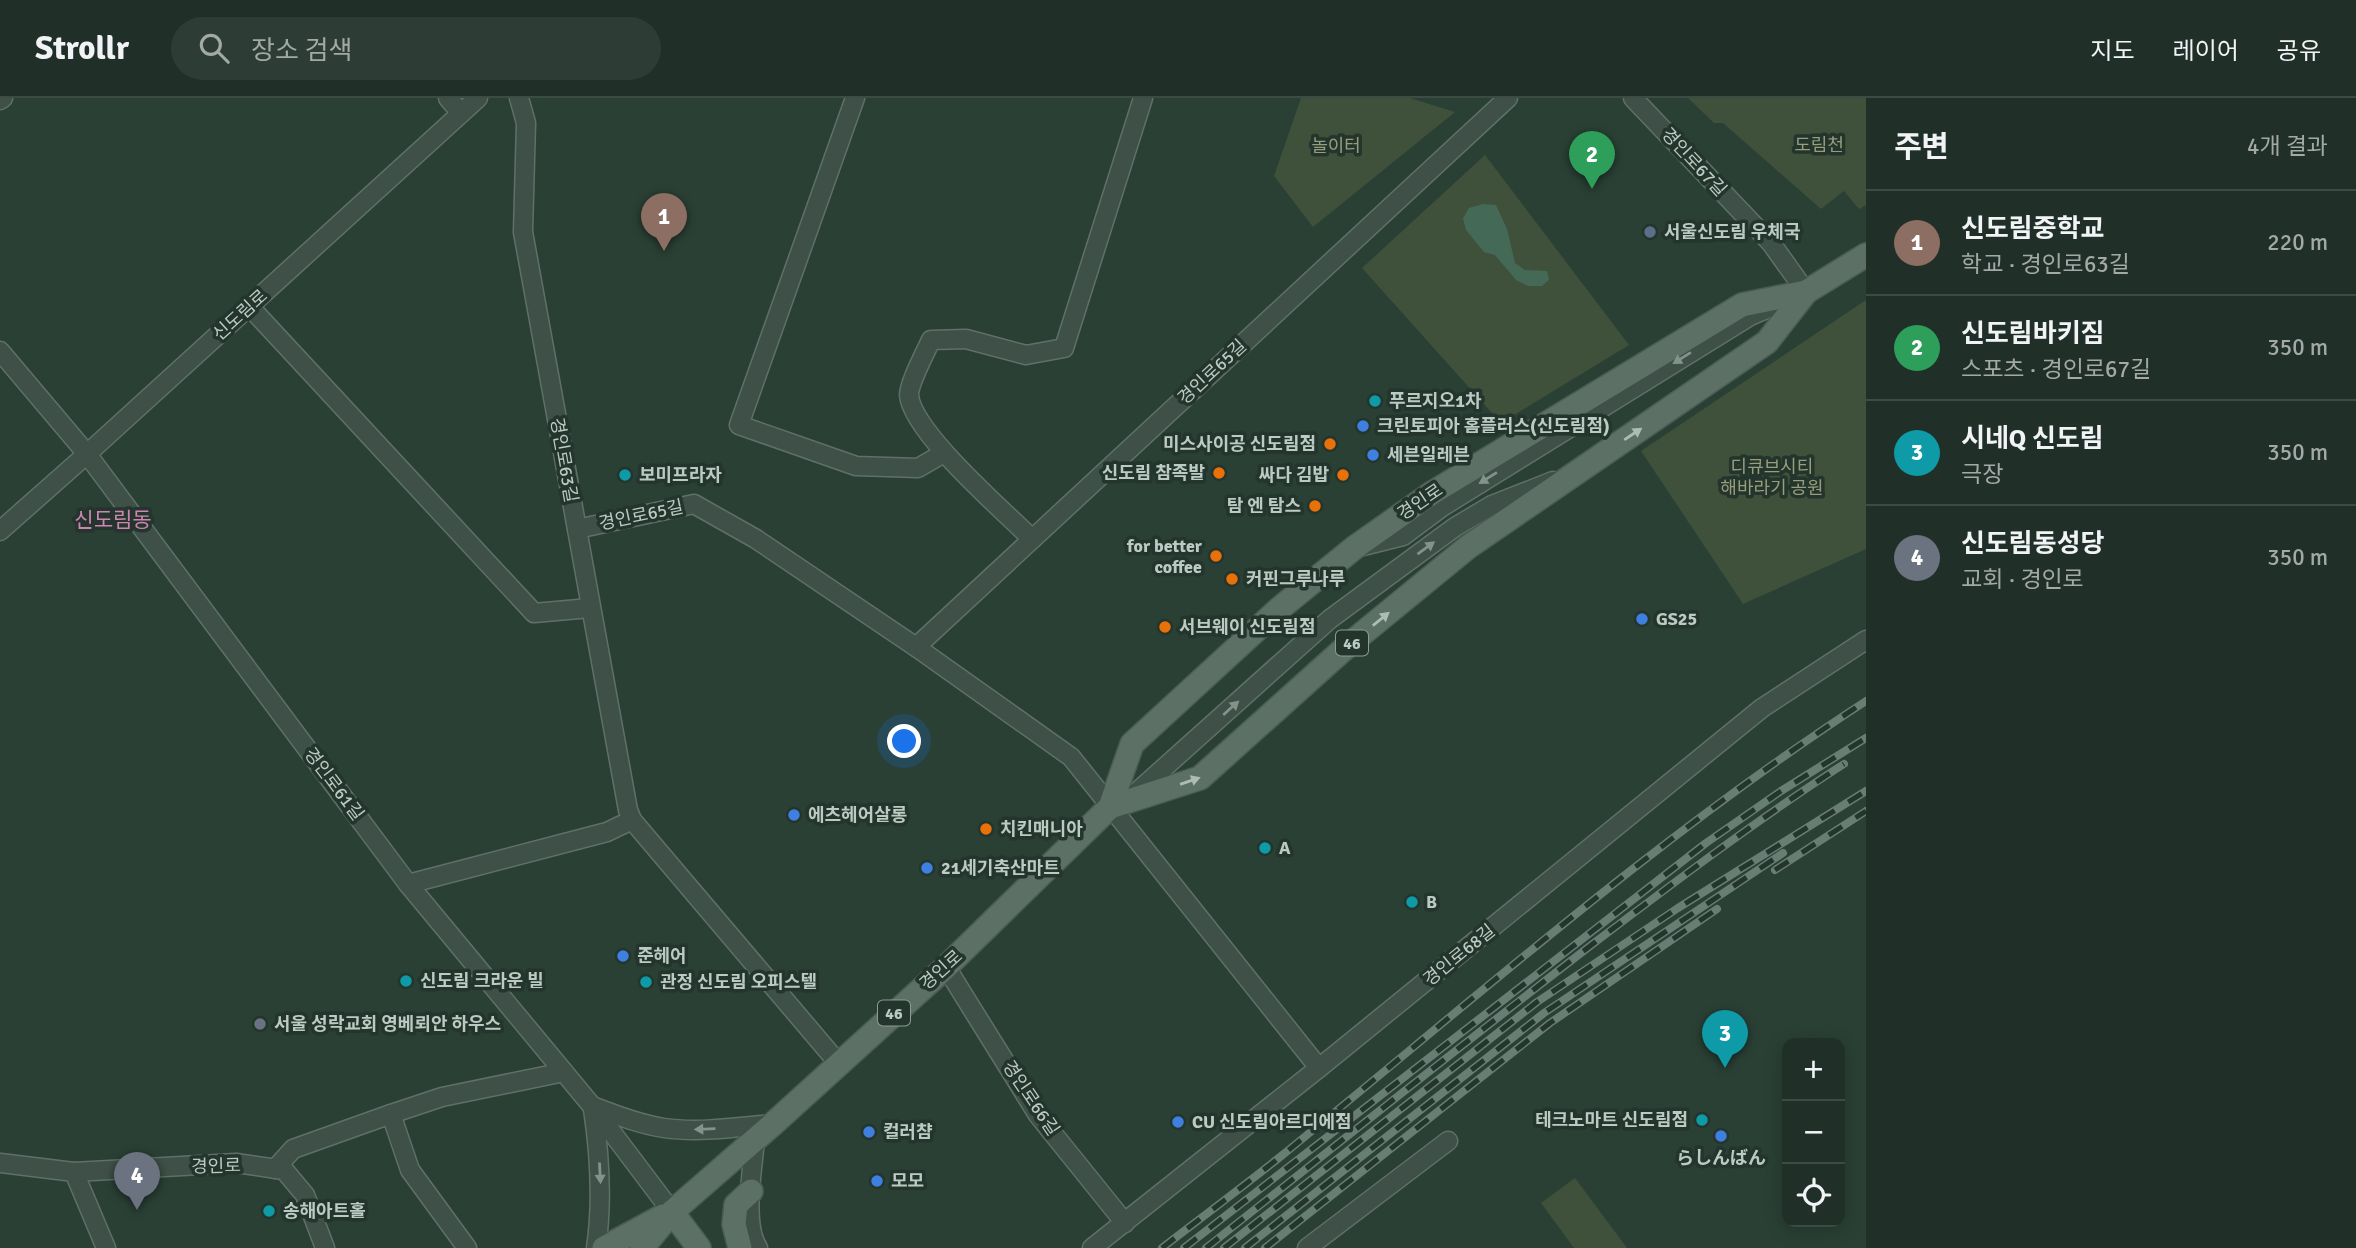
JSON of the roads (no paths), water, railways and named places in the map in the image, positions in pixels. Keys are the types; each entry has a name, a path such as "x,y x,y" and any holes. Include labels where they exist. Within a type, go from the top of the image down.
{"main road":[{"name":"경인로","path":"1117,804 1132,744 1279,609 1354,548 1432,493 1742,305 1806,292 1863,258"},
{"name":"경인로","path":"642,1248 672,1212 946,967 1117,804 1200,779 1346,647 1468,547 1767,342 1806,292"},
{"path":"740,1248 734,1224 736,1205 751,1191"},
{"name":"경인로","path":"604,1248 672,1212"},
{"path":"672,1212 699,1248"}],"street":[{"path":"447,98 461,113"},
{"name":"신도림로","path":"0,531 478,98"},
{"name":"경인로63길","path":"519,98 526,122 523,232 625,799 632,820 839,1064"},
{"path":"855,98 739,425 856,466 918,468 944,453"},
{"path":"1032,539 944,453 912,409 909,392 931,340 966,339 1026,355 1064,348 1143,98"},
{"name":"경인로65길","path":"916,647 1508,98"},
{"name":"경인로67길","path":"1633,98 1771,243 1806,292"},
{"path":"1354,548 1403,536 1442,507 1749,316 1806,292"},
{"path":"249,306 534,613 590,608"},
{"name":"경인로61길","path":"0,351 87,454 408,884 592,1105 672,1212"},
{"path":"1092,1248 1319,1068 1117,804 1330,619 1455,527 1492,505 1576,472"},
{"name":"경인로65길","path":"577,529 694,504 756,539 916,647 1071,757 1117,804"},
{"name":"경인로68길","path":"1319,1068 1762,708 1866,640"},
{"path":"408,884 607,832 632,820"},
{"name":"경인로66길","path":"946,967 1038,1115 1125,1223"},
{"path":"275,1169 293,1149 391,1114 442,1097 564,1072"},
{"path":"592,1105 628,1120 666,1129 773,1124"},
{"path":"592,1105 599,1147 601,1190 596,1248"},
{"path":"391,1114 410,1170 467,1248"},
{"path":"755,1139 749,1216 758,1248"},
{"path":"1307,1248 1448,1141"},
{"name":"경인로","path":"0,1163 74,1172 236,1163 275,1169"},
{"path":"275,1169 284,1170 305,1195 325,1248"},
{"path":"74,1172 106,1248"}],"railway":[{"path":"1162,1248 1280,1157 1640,863 1789,753 1866,701"},
{"path":"1184,1248 1706,843 1781,791 1866,738"},
{"path":"1206,1248 1594,943 1749,828 1844,764"},
{"path":"1224,1248 1537,1002 1678,908 1866,791"},
{"path":"1775,870 1866,811"},
{"path":"1245,1248 1544,1013 1783,853"},
{"path":"1265,1248 1550,1023 1717,909"}],"place":[{"name":"신도림바키짐","path":"1592,189"},
{"name":"서울신도림 우체국","path":"1650,232"},
{"name":"신도림중학교","path":"664,251"},
{"name":"푸르지오1차","path":"1375,401"},
{"name":"크린토피아 홈플러스(신도림점)","path":"1363,426"},
{"name":"미스사이공 신도림점","path":"1330,444"},
{"name":"세븐일레븐","path":"1373,455"},
{"name":"신도림 참족발","path":"1219,473"},
{"name":"보미프라자","path":"625,475"},
{"name":"싸다 김밥","path":"1343,475"},
{"name":"탐 엔 탐스","path":"1315,506"},
{"name":"for better coffee","path":"1216,556"},
{"name":"커핀그루나루","path":"1232,579"},
{"name":"GS25","path":"1642,619"},
{"name":"서브웨이 신도림점","path":"1165,627"},
{"name":"에츠헤어살롱","path":"794,815"},
{"name":"치킨매니아","path":"986,829"},
{"name":"A","path":"1265,848"},
{"name":"21세기축산마트","path":"927,868"},
{"name":"B","path":"1412,902"},
{"name":"준헤어","path":"623,956"},
{"name":"신도림 크라운 빌","path":"406,981"},
{"name":"관정 신도림 오피스텔","path":"646,982"},
{"name":"서울 성락교회 영베뢰안 하우스","path":"260,1024"},
{"name":"시네Q 신도림","path":"1725,1068"},
{"name":"테크노마트 신도림점","path":"1702,1120"},
{"name":"CU 신도림아르디에점","path":"1178,1122"},
{"name":"컬러챰","path":"869,1132"},
{"name":"らしんばん","path":"1721,1136"},
{"name":"모모","path":"877,1181"},
{"name":"신도림동성당","path":"137,1210"},
{"name":"송해아트홀","path":"269,1211"}],"district":[{"name":"신도림동","path":"113,520"}],"park label":[{"name":"도림천","path":"1819,145"},
{"name":"놀이터","path":"1336,146"},
{"name":"디큐브시티 해바라기 공원","path":"1772,477"}]}
